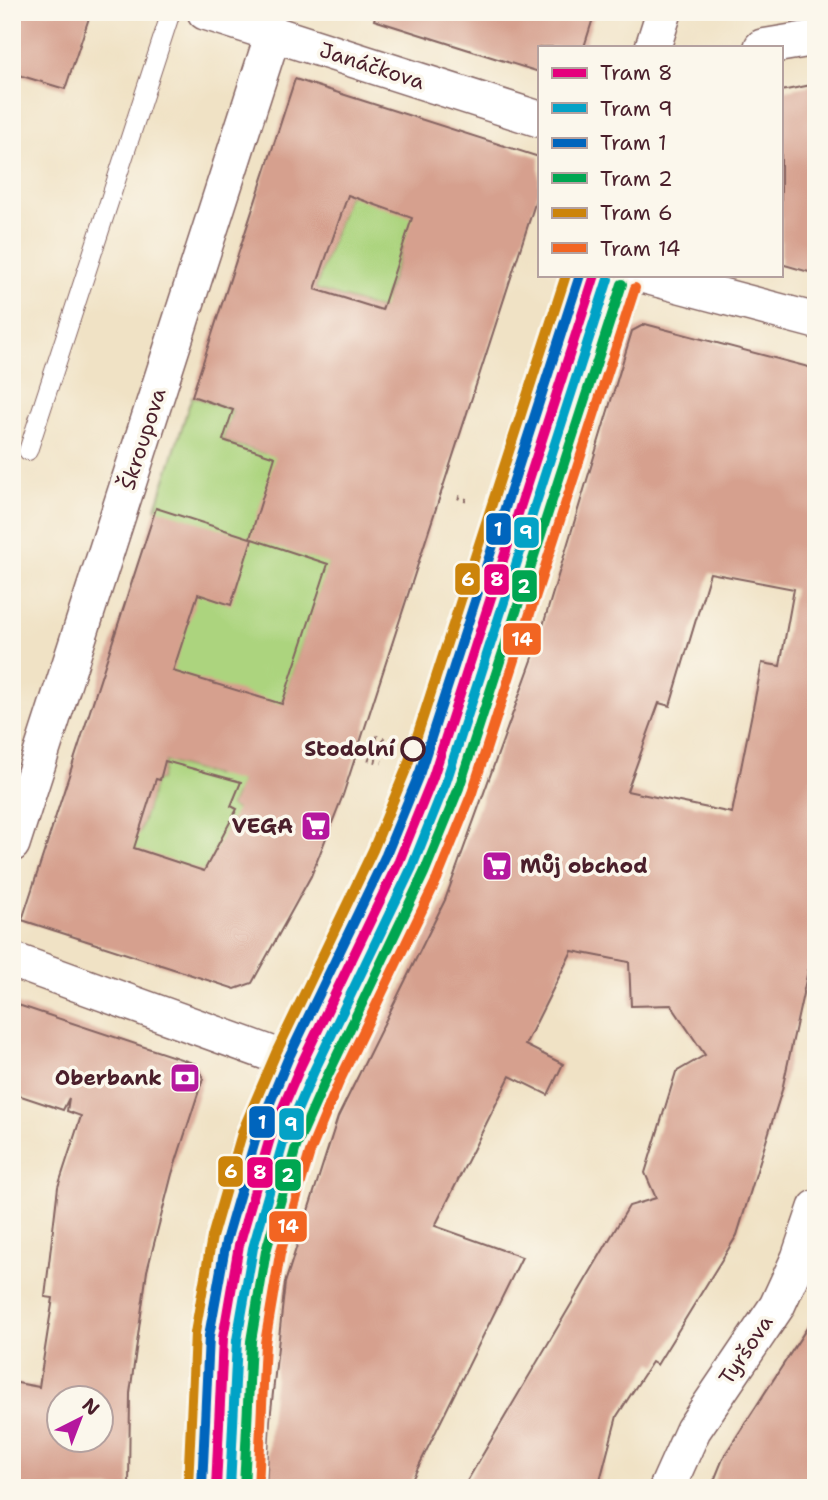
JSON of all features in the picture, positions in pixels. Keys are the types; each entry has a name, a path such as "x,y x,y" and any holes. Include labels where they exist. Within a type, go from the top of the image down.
{"street":[{"name":"Janáčkova","path":"205,12 538,119"},
{"path":"653,46 664,12"},
{"name":"Škroupova","path":"12,844 273,34"},
{"path":"768,46 816,38"},
{"path":"206,1488 209,1378 220,1286 248,1172 291,1061 369,897 419,774 581,276"},
{"path":"646,276 816,321"},
{"path":"12,960 291,1061"},
{"name":"Tyršova","path":"667,1488 693,1430 776,1306 799,1258 816,1208"}],"lane":[{"path":"28,451 172,12"}],"green space":[{"path":"348,195 438,211 402,248 385,299 389,312 315,289"},
{"path":"192,396 233,410 223,440 264,453 274,424 329,564 268,748 244,775 231,806 241,811 208,886 110,840 139,833 156,779 160,780 165,761 215,775 226,736 159,667 156,508"}],"building":[{"path":"12,12 91,12 65,89 12,73"},
{"path":"376,12 595,12 584,46 538,46 538,72 374,20"},
{"path":"295,79 538,157 538,194 343,795 311,876 252,983 235,989 22,920 156,508 250,538 275,457 223,440 233,410 192,396","holes":["348,195 412,218 382,310 315,289","252,539 328,564 282,704 173,671 198,594 231,605","165,761 241,782 231,806 237,809 204,871 134,848 156,779 160,780"]},
{"path":"816,84 816,274 782,264 782,91"},
{"path":"645,324 816,369 816,934 782,1090 737,1235 657,1365 652,1362 617,1416 598,1488 463,1488 629,1206 656,1198 645,1173 676,1072 705,1055 671,1005 631,1006 629,962 572,951 525,1045 563,1064 548,1095 510,1076 435,1226 522,1257 408,1488 266,1488 270,1420 285,1283 338,1117 445,900 535,652 632,331","holes":["710,573 794,589 780,666 762,663 732,813 627,791 659,703 670,706"]},
{"path":"12,1003 196,1064 203,1078 172,1174 147,1271 130,1393 129,1488 12,1488 12,1382 39,1387 53,1298 45,1297 58,1187 81,1116 67,1111 69,1098 63,1110 12,1093"},
{"path":"816,1314 816,1488 711,1488 724,1456"}],"tram line":[{"name":"6","path":"188,1487 195,1333 212,1237 243,1130 276,1053 373,850 407,767 566,276"},
{"name":"1","path":"202,1487 209,1336 226,1241 257,1134 288,1059 386,855 420,772 580,276"},
{"name":"8","path":"216,1488 223,1338 239,1245 270,1138 301,1065 399,861 433,777 595,276"},
{"name":"9","path":"230,1488 237,1340 253,1248 283,1143 314,1071 412,867 446,782 608,279"},
{"name":"2","path":"244,1488 251,1341 266,1251 296,1147 424,873 459,788 622,284"},
{"name":"14","path":"258,1488 265,1343 280,1254 310,1152 339,1082 437,879 472,793 635,288"}],"place":[{"name":"Stodolní","path":"413,749"},
{"name":"VEGA","path":"316,826"},
{"name":"Můj obchod","path":"497,866"},
{"name":"Oberbank","path":"185,1078"}]}
